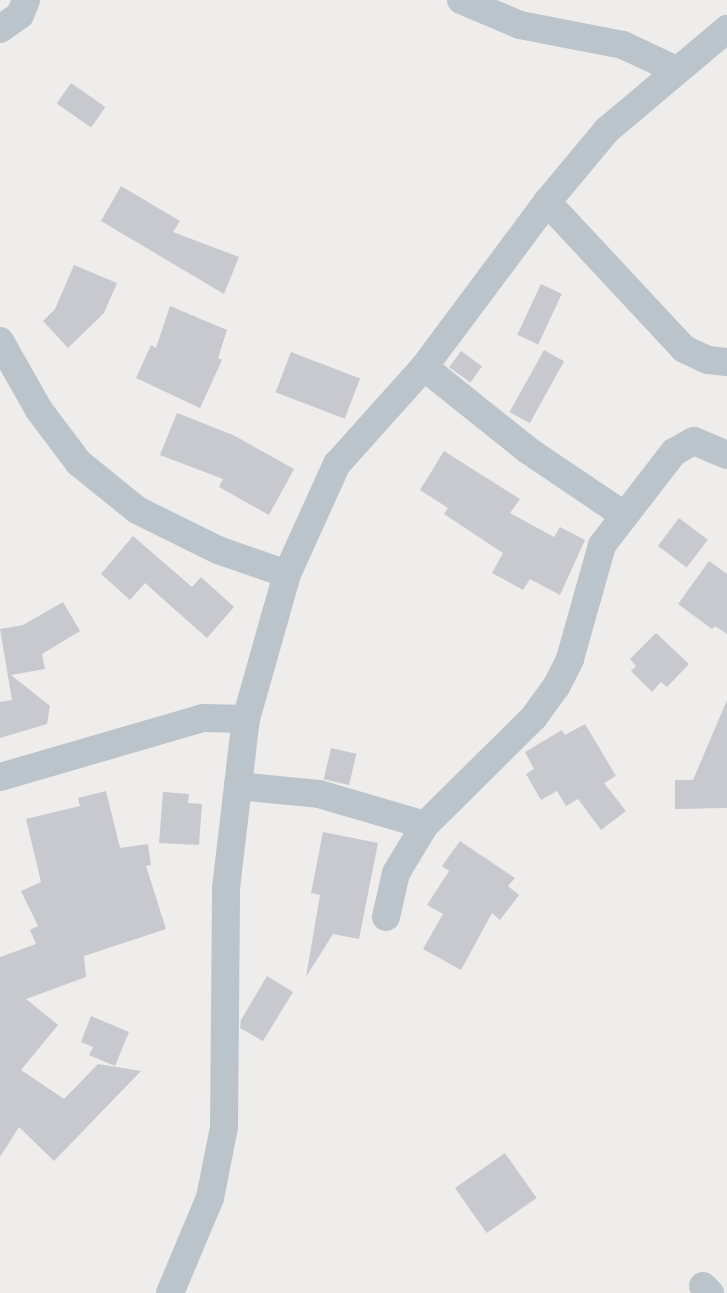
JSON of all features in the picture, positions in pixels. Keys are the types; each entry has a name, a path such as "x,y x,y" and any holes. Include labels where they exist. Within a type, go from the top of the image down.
{"street":[{"path":"0,29 20,15 26,0"},
{"path":"461,0 520,26 623,44 676,70"},
{"path":"170,1293 210,1198 224,1127 226,888 246,719 287,574 337,464 424,367 547,202 607,130 727,29"},
{"path":"547,202 684,349 708,360 727,362"},
{"path":"0,341 39,410 78,463 137,510 218,550 287,574"},
{"path":"424,367 529,451 624,515"},
{"path":"386,917 396,873 425,825 534,717 556,687 570,659 602,545 624,515 681,448 694,441 727,455"},
{"path":"0,777 203,718 246,719"},
{"path":"238,786 319,794 425,825"}],"building":[{"path":"71,83 105,107 91,128 57,103"},
{"path":"121,186 180,221 173,232 239,257 224,294 101,221"},
{"path":"74,265 117,283 104,313 68,348 43,321 55,309"},
{"path":"541,284 562,294 538,344 517,335"},
{"path":"170,306 227,330 218,358 222,360 200,408 136,378 151,345 156,348"},
{"path":"544,350 564,361 530,423 510,412"},
{"path":"461,351 482,366 470,382 449,367"},
{"path":"291,352 360,379 345,419 276,392"},
{"path":"177,413 233,435 294,469 269,515 219,487 223,479 160,455"},
{"path":"444,451 520,499 510,513 554,537 560,527 585,540 560,595 530,579 523,590 492,573 503,553 444,514 448,508 420,490"},
{"path":"679,518 708,540 687,568 658,546"},
{"path":"133,536 192,587 201,577 234,607 207,638 145,583 130,600 101,574"},
{"path":"709,561 727,574 727,634 715,626 712,629 678,604"},
{"path":"63,602 80,631 42,654 45,669 11,675 50,706 47,724 0,738 0,702 12,700 0,629 23,625"},
{"path":"656,633 689,664 667,687 661,682 652,692 631,671 636,666 630,659"},
{"path":"727,700 727,808 675,809 675,780 693,780"},
{"path":"585,724 616,776 604,783 626,811 601,830 578,799 566,806 557,791 541,800 526,774 534,769 525,752 562,730 565,735"},
{"path":"331,748 356,754 349,785 324,779"},
{"path":"106,791 120,848 148,844 151,865 146,866 166,929 84,956 86,977 26,999 58,1025 21,1070 64,1099 98,1064 141,1071 54,1161 19,1127 0,1157 0,957 36,944 30,930 38,926 21,891 41,882 26,819 80,806 78,798"},
{"path":"163,792 189,794 188,803 202,804 199,845 159,843"},
{"path":"323,832 378,843 359,939 333,934 306,977 320,895 311,893"},
{"path":"460,841 515,878 508,886 519,895 500,920 492,913 461,970 423,949 443,914 427,905 449,871 442,866"},
{"path":"267,976 293,992 263,1041 240,1028 241,1020"},
{"path":"91,1016 129,1032 115,1066 89,1055 93,1047 81,1042"},
{"path":"505,1153 537,1198 487,1233 455,1188"}]}
